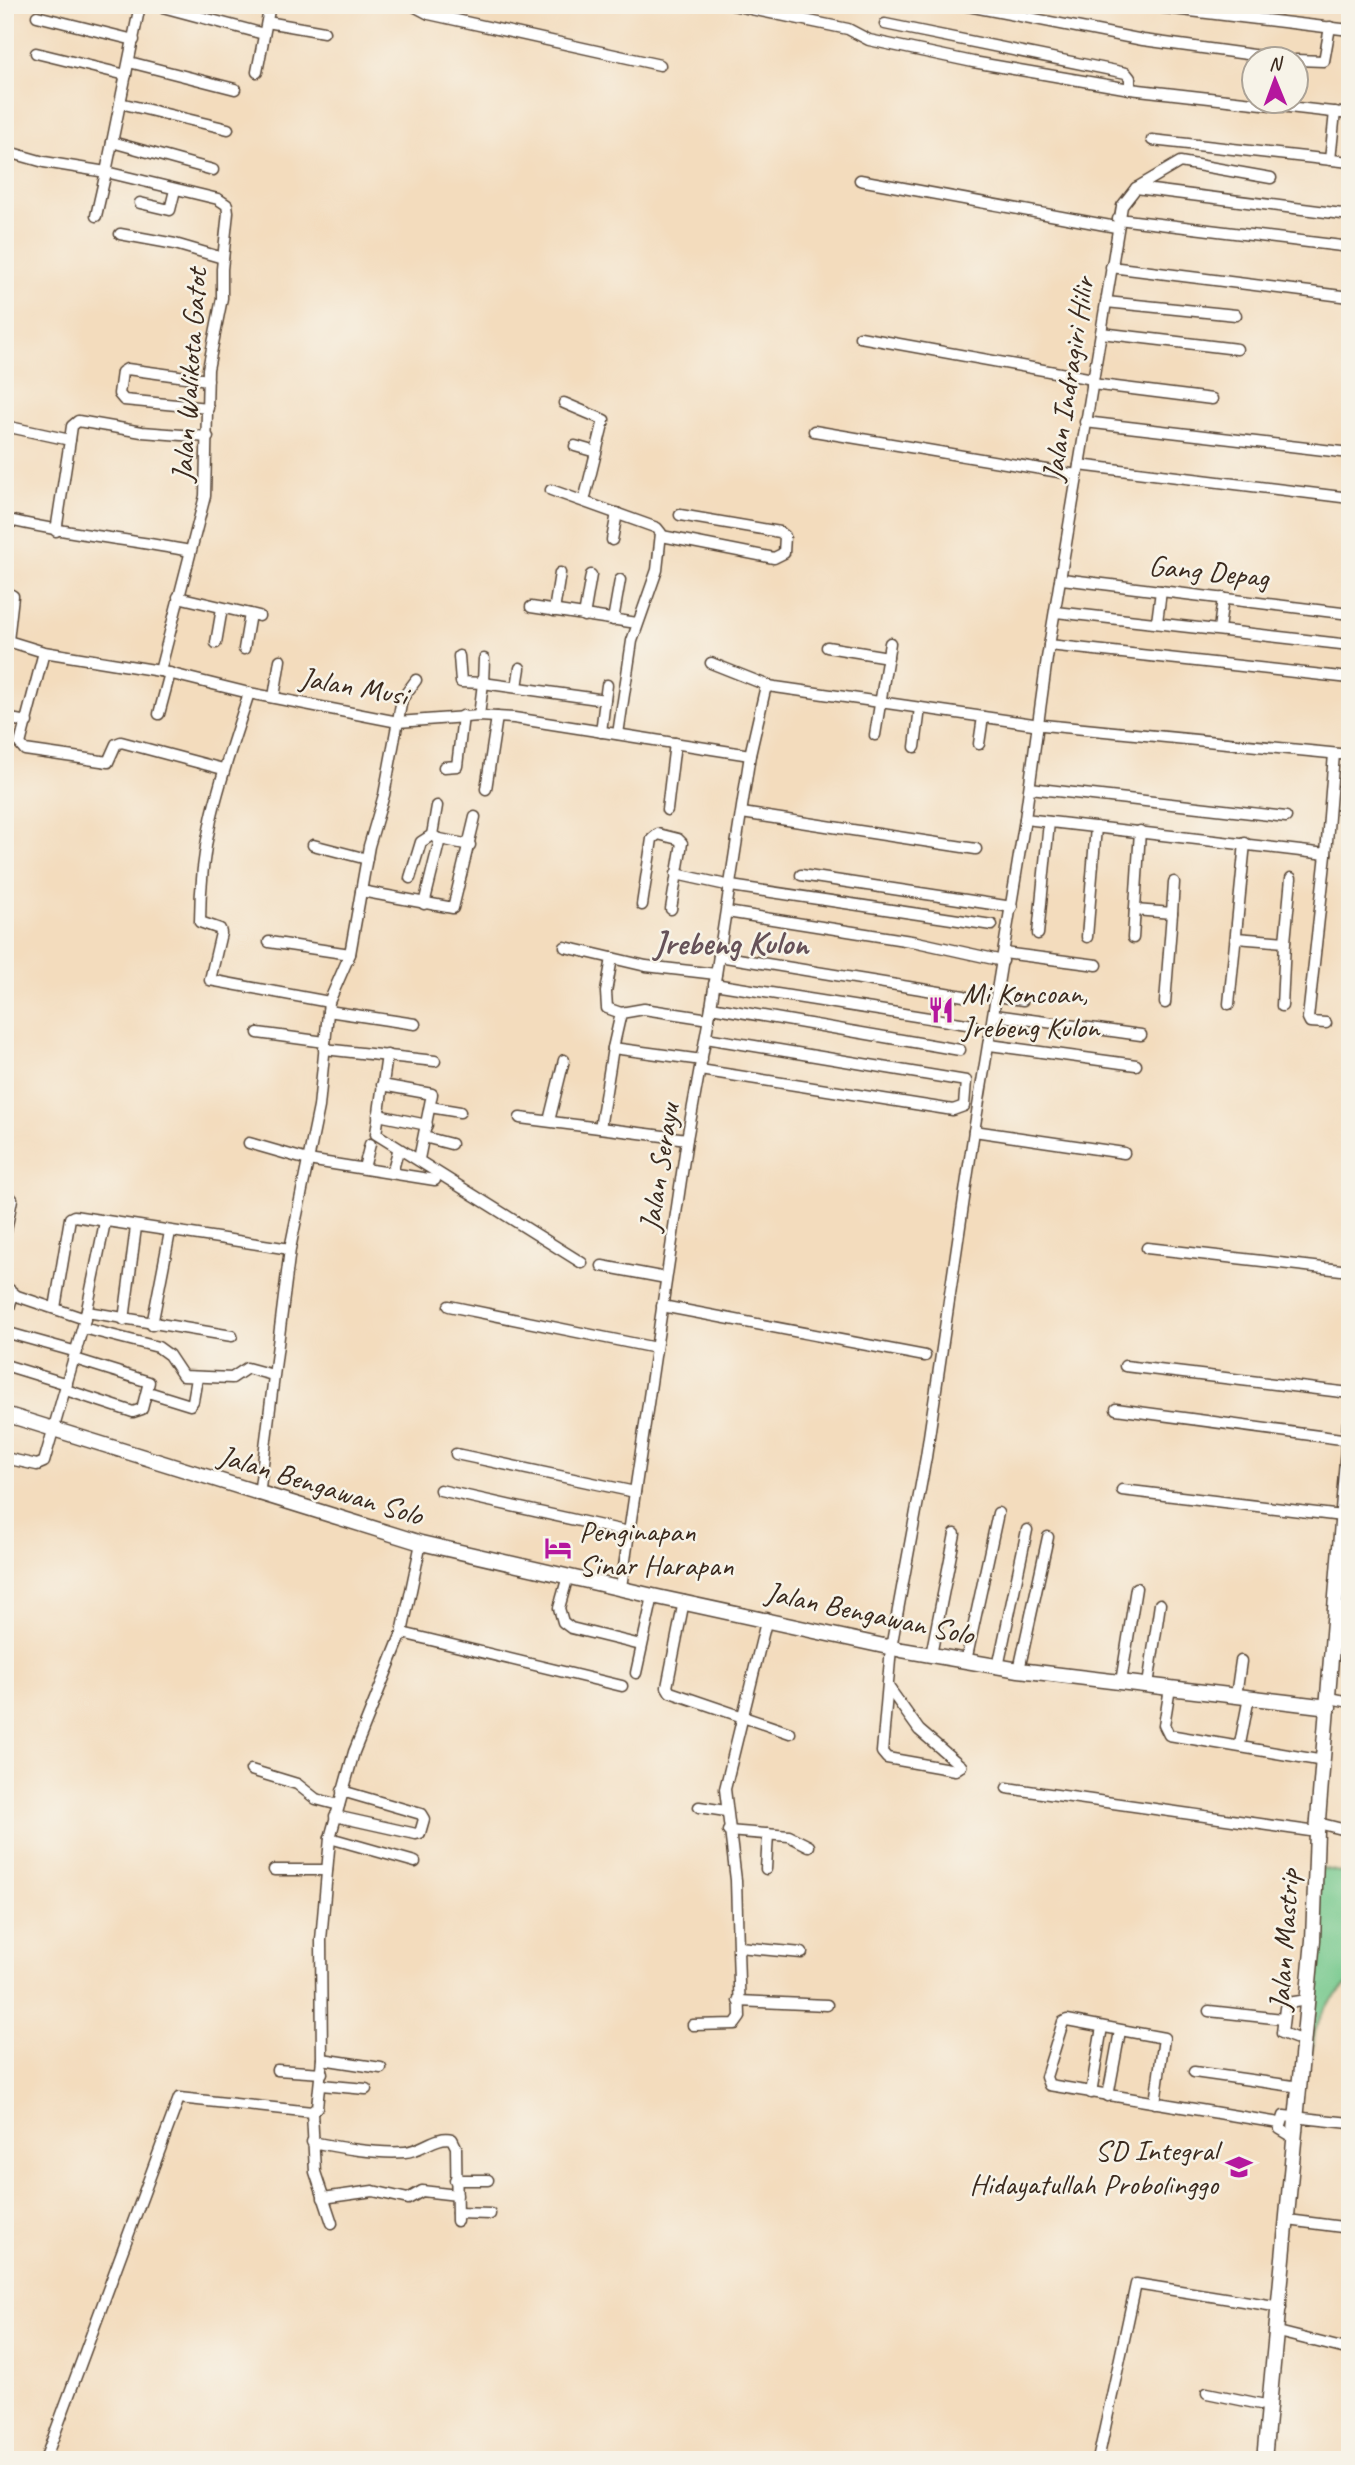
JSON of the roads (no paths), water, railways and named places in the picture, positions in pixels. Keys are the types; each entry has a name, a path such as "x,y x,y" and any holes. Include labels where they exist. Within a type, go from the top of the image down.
{"main road":[{"name":"Jalan Bengawan Solo","path":"5,1413 259,1495 421,1543 653,1596 998,1667 1242,1697 1330,1702"},
{"name":"Jalan Mastrip","path":"1264,2460 1289,2220 1313,1940 1318,1828 1334,1628 1343,1584 1345,1543 1342,1516 1350,1423"}],"street":[{"path":"96,216 140,5"},
{"path":"155,5 264,34"},
{"path":"257,72 270,5"},
{"path":"412,5 429,14 660,65"},
{"path":"732,5 848,29 866,40 973,62 1134,89 1350,114"},
{"path":"961,6 1145,40 1240,53"},
{"path":"1148,6 1350,30"},
{"path":"37,16 134,40"},
{"path":"267,22 324,32"},
{"path":"885,24 1126,73 1134,89"},
{"path":"1310,61 1324,61 1330,27"},
{"path":"973,62 975,43"},
{"path":"36,53 126,75"},
{"path":"129,62 235,89"},
{"path":"120,103 228,130"},
{"path":"1330,160 1335,112"},
{"path":"1152,140 1350,162"},
{"path":"112,142 213,170"},
{"name":"Jalan Walikota Gatot","path":"5,150 44,162 106,172 218,199 227,205 222,298 209,355 205,496 178,597 159,713"},
{"name":"Jalan Indragiri Hilir","path":"889,1688 919,1730 961,1766 958,1769 884,1756 891,1647 925,1461 974,1131 998,996 999,958 1007,906 1030,788 1034,724 1062,579 1074,472 1101,333 1114,225 1126,199 1136,188 1180,162 1271,177"},
{"path":"860,180 1114,225 1350,247"},
{"path":"1136,188 1350,215"},
{"path":"141,203 170,210 175,190"},
{"path":"120,234 175,244 223,258"},
{"path":"1111,267 1350,297"},
{"path":"1106,302 1236,315"},
{"path":"1101,333 1237,349"},
{"path":"860,337 1090,380 1212,399"},
{"path":"208,380 127,369 122,372 119,394 124,400 208,408"},
{"path":"564,403 603,418 605,423 584,501"},
{"path":"56,531 72,426 78,421 142,432 208,437"},
{"path":"1085,422 1350,453"},
{"path":"5,426 70,440"},
{"path":"814,431 1074,472 1350,498"},
{"path":"575,446 596,452"},
{"path":"551,490 657,528 662,536 657,570 632,641 618,734"},
{"path":"612,540 617,513"},
{"path":"662,536 774,558 784,554 785,536 780,532 680,515"},
{"path":"5,519 56,531 127,539 191,551"},
{"path":"554,611 560,573"},
{"path":"584,616 592,575"},
{"name":"Gang Depag","path":"1062,579 1350,614"},
{"path":"613,620 620,580"},
{"name":"Jalan Musi","path":"5,591 13,596 8,641 44,652 165,672 249,693 398,722 427,722 463,716 497,717 750,755"},
{"path":"1157,622 1161,591"},
{"path":"178,597 255,615 244,649"},
{"path":"1219,629 1223,598"},
{"path":"531,607 638,623"},
{"path":"216,643 222,608"},
{"path":"1056,612 1350,645"},
{"path":"874,735 890,643"},
{"path":"1049,645 1350,678"},
{"path":"827,647 888,657"},
{"path":"44,652 20,744 25,750 108,762 116,744 121,742 223,769"},
{"path":"459,656 460,681 605,700"},
{"path":"479,716 484,659"},
{"path":"274,697 280,660"},
{"path":"711,663 769,686 920,708 1034,724 1350,755"},
{"path":"517,687 520,668"},
{"path":"259,1495 270,1429 273,1375 290,1249 319,1107 328,1007 350,954 367,859 402,699 416,680"},
{"path":"601,732 607,685"},
{"name":"Jalan Serayu","path":"621,1587 687,1139 727,912 750,755 763,695 769,686"},
{"path":"249,693 212,806 200,874 201,924 221,931 210,980 415,1024"},
{"path":"915,747 920,708"},
{"path":"444,767 457,765 463,716"},
{"path":"486,789 497,717"},
{"path":"979,744 983,717"},
{"path":"5,718 27,722"},
{"path":"667,810 675,743"},
{"path":"1326,1023 1310,1021 1308,1018 1334,754"},
{"path":"1030,788 1286,817"},
{"path":"424,904 436,837 437,806"},
{"path":"742,813 976,849"},
{"path":"361,891 447,909 456,905 475,817"},
{"path":"1025,819 1326,854"},
{"path":"1038,934 1049,822"},
{"path":"1087,937 1096,827"},
{"path":"1133,938 1140,831"},
{"path":"642,905 656,835 678,839 682,843 671,909"},
{"path":"410,878 421,842 436,837 470,845"},
{"path":"1229,1004 1245,843"},
{"path":"313,845 367,859"},
{"path":"677,874 731,886 992,925"},
{"path":"801,875 1007,906"},
{"path":"1282,1006 1291,878"},
{"path":"1165,1003 1174,882"},
{"path":"1135,910 1172,913"},
{"path":"727,912 917,942 999,958 1097,965"},
{"path":"1236,938 1285,942"},
{"path":"269,942 350,954"},
{"path":"565,947 646,966 973,1025"},
{"path":"719,956 964,996"},
{"path":"612,958 606,992 607,1008 621,1013 644,1009 710,1013 960,1051"},
{"path":"998,996 1023,1000"},
{"path":"600,1128 621,1013"},
{"path":"995,1014 1141,1035"},
{"path":"258,1034 435,1061"},
{"path":"613,1048 953,1110 964,1106 965,1081 706,1038"},
{"path":"990,1045 1136,1065"},
{"path":"387,1055 376,1134 582,1263"},
{"path":"549,1121 564,1060"},
{"path":"383,1085 430,1092 430,1107 419,1159"},
{"path":"430,1107 460,1111"},
{"path":"378,1115 427,1125"},
{"path":"520,1118 687,1139"},
{"path":"974,1131 1124,1153"},
{"path":"424,1137 452,1144"},
{"path":"249,1143 308,1160 435,1180"},
{"path":"364,1168 370,1144"},
{"path":"392,1173 398,1151"},
{"path":"5,1236 12,1199"},
{"path":"55,1308 70,1218 290,1249"},
{"path":"5,1458 42,1464 76,1356 105,1222"},
{"path":"124,1320 136,1227"},
{"path":"158,1347 163,1338 158,1326 170,1233"},
{"path":"1147,1248 1350,1271"},
{"path":"602,1266 666,1278"},
{"path":"5,1322 9,1290 158,1347 169,1355 179,1373 197,1378 232,1378 247,1368 273,1375"},
{"path":"449,1306 656,1348"},
{"path":"662,1306 925,1356"},
{"path":"85,1320 124,1320 232,1336"},
{"path":"5,1332 145,1379 149,1381 148,1392 139,1412 5,1365"},
{"path":"1125,1366 1350,1393"},
{"path":"148,1392 190,1405 197,1378"},
{"path":"1116,1409 1349,1445"},
{"path":"456,1454 635,1492"},
{"path":"440,1490 629,1532"},
{"path":"1122,1490 1342,1516"},
{"path":"966,1661 998,1513"},
{"path":"998,1667 1027,1530"},
{"path":"931,1655 955,1534"},
{"path":"1019,1670 1048,1537"},
{"path":"332,2222 314,2172 312,2142 312,2112 317,2106 321,2079 321,1962 330,1838 354,1752 402,1633 421,1543"},
{"path":"568,1576 559,1614 563,1622 571,1628 641,1646"},
{"path":"1121,1682 1136,1588"},
{"path":"636,1673 653,1596"},
{"path":"684,1601 668,1690 741,1719 790,1733"},
{"path":"1148,1685 1160,1604"},
{"path":"693,2025 738,2023 736,1880 725,1789 767,1618"},
{"path":"1334,1628 1350,1631"},
{"path":"402,1633 622,1686"},
{"path":"1240,1744 1241,1661"},
{"path":"1170,1688 1164,1725 1169,1735 1240,1744 1324,1761"},
{"path":"1330,1702 1350,1702"},
{"path":"251,1770 297,1784 316,1799 339,1805"},
{"path":"1007,1788 1350,1830"},
{"path":"335,1816 416,1835 420,1833 424,1819 421,1814 342,1791"},
{"path":"699,1807 726,1811"},
{"path":"728,1831 791,1837 809,1846"},
{"path":"766,1869 768,1834"},
{"path":"330,1838 415,1862"},
{"path":"274,1870 327,1870"},
{"path":"739,1947 802,1953"},
{"path":"1303,2041 1282,2033 1283,2019 1288,2003 1307,2000"},
{"path":"738,2001 827,2005"},
{"path":"1209,2011 1283,2019"},
{"path":"1155,2103 1164,2038 1065,2020 1045,2077 1049,2085 1108,2096 1279,2123"},
{"path":"1091,2093 1102,2027"},
{"path":"1108,2096 1120,2031"},
{"path":"322,2059 381,2068"},
{"path":"277,2070 366,2089"},
{"path":"1194,2072 1300,2087"},
{"path":"45,2460 179,2098 312,2112"},
{"path":"1279,2123 1284,2116 1350,2123"},
{"path":"1279,2123 1284,2135 1295,2138"},
{"path":"312,2142 405,2152 448,2137 456,2147 457,2217 491,2214"},
{"path":"455,2180 488,2180"},
{"path":"323,2198 373,2192 408,2199 422,2191 457,2195"},
{"path":"1289,2220 1350,2228"},
{"path":"1098,2460 1136,2284 1280,2307"},
{"path":"1278,2332 1350,2350"},
{"path":"1207,2393 1270,2406"}],"place":[{"name":"Mi Koncoan, Jrebeng Kulon","path":"941,1010"},
{"name":"Penginapan Sinar Harapan","path":"558,1548"},
{"name":"SD Integral Hidayatullah Probolinggo","path":"1239,2167"}],"district":[{"name":"Jrebeng Kulon","path":"731,943"}]}
